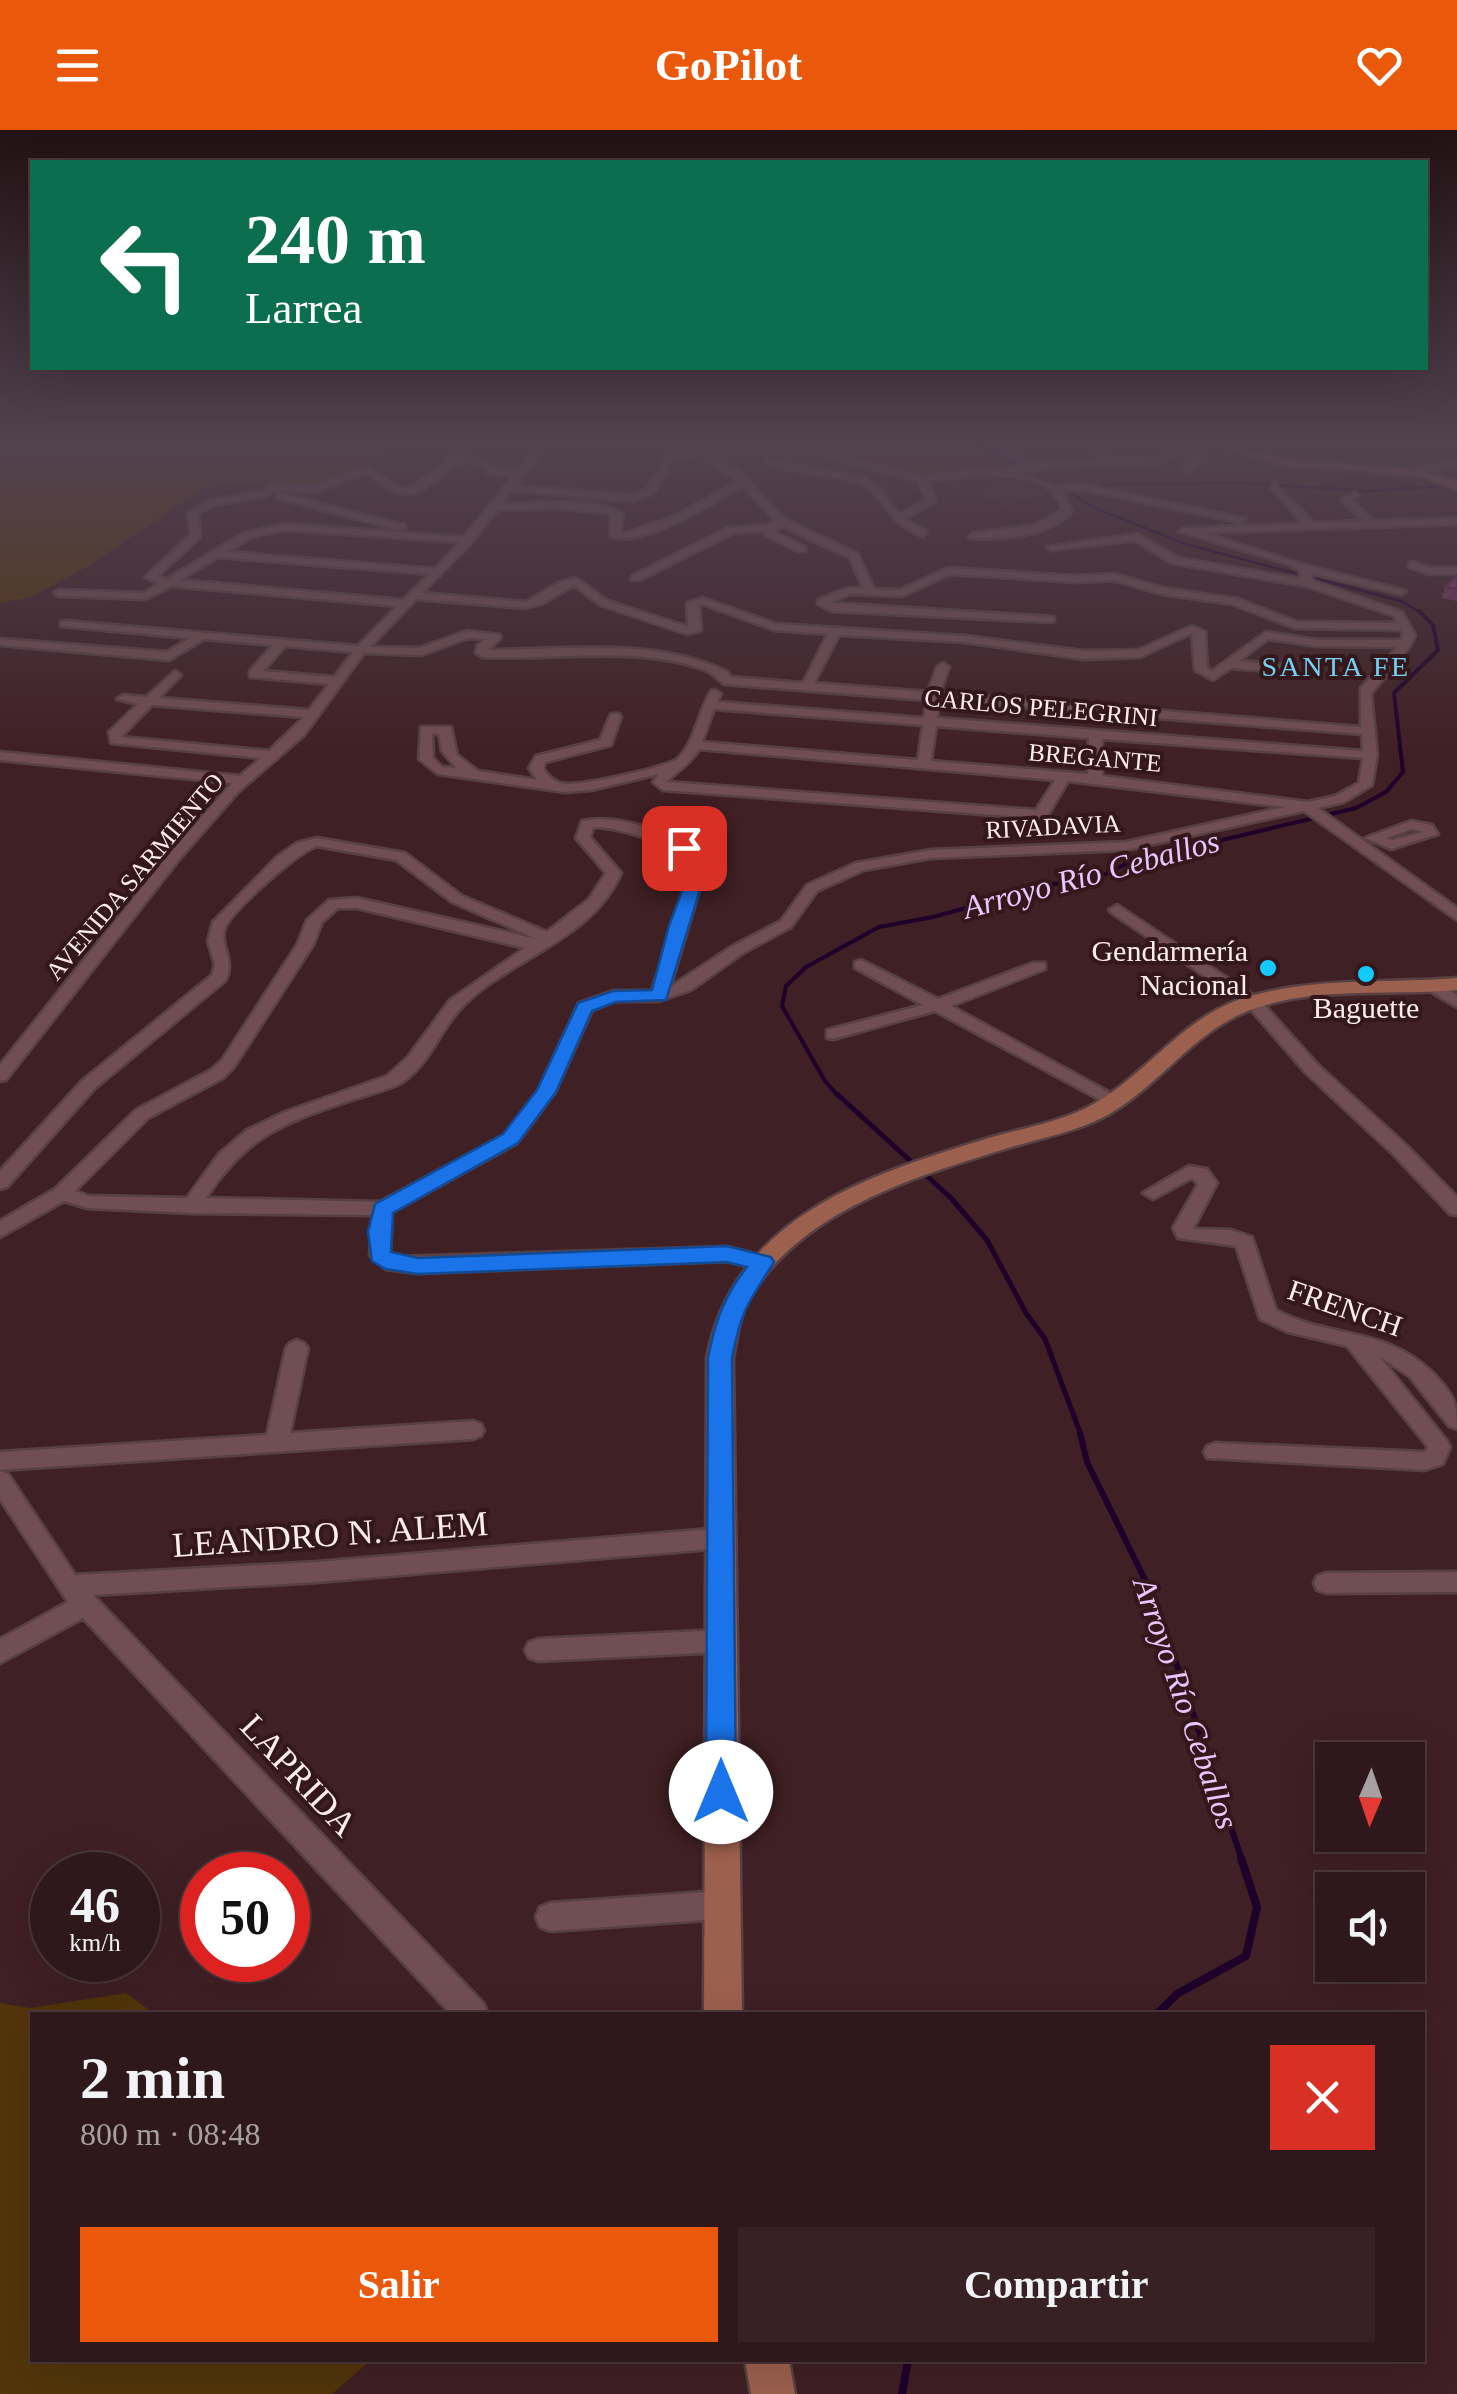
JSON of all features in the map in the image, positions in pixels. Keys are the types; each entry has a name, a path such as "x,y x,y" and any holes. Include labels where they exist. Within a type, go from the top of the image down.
{"main road":[{"path":"724,2012 720,1905 720,1358 728,1317 740,1292 763,1262 839,1203 903,1172 1015,1141 1090,1115 1116,1102 1198,1030 1253,1002 1285,992 1340,986 1446,985"},
{"path":"767,2362 773,2394"}],"street":[{"path":"182,548 150,577 166,582 526,605 544,600 563,583 576,581 604,603 687,631 696,626 696,601 739,612 762,624 965,639 1105,656 1140,653 1196,629 1203,674 1218,675 1266,635 1317,643 1406,644"},
{"path":"58,593 138,597 225,548"},
{"name":"AVENIDA SARMIENTO","path":"0,1076 176,854 242,780 314,714 361,649 461,548"},
{"path":"636,578 696,548"},
{"path":"836,548 854,556 870,592"},
{"path":"1154,548 1166,557 1189,565 1306,576 1401,592"},
{"path":"1245,548 1276,556 1306,576 1386,608 1398,614 1406,627 1406,644 1367,688 1370,755"},
{"path":"214,554 438,572"},
{"path":"1413,566 1457,572"},
{"path":"1050,619 822,606 824,599 842,592 902,593 948,571 1076,579 1114,577 1162,591 1234,600 1294,625 1406,627"},
{"path":"65,624 412,653 466,634 487,633 496,636 483,646 482,653 537,651 682,660 712,668 724,680 1369,731"},
{"path":"807,686 835,631"},
{"path":"0,642 169,656 202,635"},
{"path":"282,642 254,674 338,681"},
{"path":"1229,664 1292,670"},
{"path":"924,764 934,694 943,668"},
{"path":"176,675 114,735 116,740 273,754"},
{"path":"724,680 708,705 692,754 660,782 663,786 1036,814 1043,812 1064,776"},
{"path":"123,698 314,714"},
{"name":"CARLOS PELEGRINI","path":"708,705 1370,755"},
{"path":"554,786 539,775 538,761 606,742 615,717"},
{"path":"1096,734 1096,779"},
{"name":"BREGANTE","path":"693,745 1096,779 1308,807 1366,842 1457,915"},
{"name":"RIVADAVIA","path":"660,996 685,987 737,950 786,924 812,888 824,880 861,866 932,854 1126,846 1308,807 1358,792 1370,774 1370,755"},
{"path":"0,756 242,780"},
{"path":"474,774 554,786 591,787 674,767"},
{"path":"62,1193 88,1202 191,1206 382,1209 511,1139 546,1092 584,1007 613,996 660,996 698,870 696,858 684,848 605,822 588,824 583,838 611,866 614,882 543,942 466,994 446,1013 410,1070 265,1128 242,1142 218,1166 191,1206"},
{"path":"0,1182 88,1086 220,977 223,965 216,941 218,925 270,869 302,846 330,843 400,856 457,899 543,942"},
{"path":"0,1230 62,1193 142,1114 217,1074 228,1064 305,945 315,920 334,903 356,903 543,942"},
{"path":"1117,910 1253,1002 1310,1068 1400,1150 1457,1209"},
{"path":"861,966 1116,1102"},
{"path":"833,1034 936,1006 1039,966"},
{"path":"1446,985 1457,1002"},
{"name":"FRENCH","path":"1152,1193 1189,1172 1200,1173 1208,1183 1183,1228 1185,1233 1200,1238 1238,1237 1246,1242 1266,1314 1280,1323 1388,1351 1418,1368 1457,1420"},
{"path":"382,1209 380,1255 393,1264 727,1254 763,1262"},
{"path":"1215,1452 1425,1461 1434,1458 1439,1447 1431,1434 1353,1339"},
{"path":"276,1444 297,1348"},
{"path":"0,1461 474,1430"},
{"path":"0,1480 77,1595 0,1652"},
{"name":"LEANDRO N. ALEM","path":"77,1595 723,1538"},
{"path":"1326,1583 1457,1582"},
{"name":"LAPRIDA","path":"77,1595 470,2012"},
{"path":"538,1650 722,1640"},
{"path":"550,1917 720,1905"}],"shaded area":[{"path":"0,548 115,548 31,597 0,603"},
{"path":"126,1993 152,2012 30,2012 30,2362 369,2362 332,2394 0,2394 0,2003 30,2008"}],"building":[{"path":"1457,576 1457,589 1445,587"}],"waterway":[{"name":"Arroyo Río Ceballos","path":"1199,548 1401,601 1421,613"},
{"name":"Arroyo Río Ceballos","path":"839,1097 825,1081 782,1006 786,986 806,967 879,927 933,917 1053,884 1095,879 1130,862 1356,808 1386,792 1403,772 1394,693 1438,650 1433,625 1421,613"},
{"name":"Arroyo Río Ceballos","path":"837,1094 951,1198 987,1240 1026,1313 1045,1339 1081,1435"},
{"name":"Arroyo Río Ceballos","path":"1080,1433 1087,1462 1155,1600 1242,1860"},
{"name":"Arroyo Río Ceballos","path":"1159,2012 1177,1994 1246,1956 1257,1907 1241,1858"},
{"name":"Arroyo Río Ceballos","path":"902,2394 908,2362"}],"place":[{"name":"Gendarmería Nacional","path":"1268,968"},
{"name":"Baguette","path":"1366,974"}],"district":[{"name":"SANTA FE","path":"1336,666"}],"route":[{"path":"684,848 696,858 698,870 660,996 613,996 584,1007 546,1092 511,1139 382,1209 379,1232 380,1255 393,1264 418,1266 727,1254 763,1262 740,1292 728,1317 720,1358 721,1792"}]}
